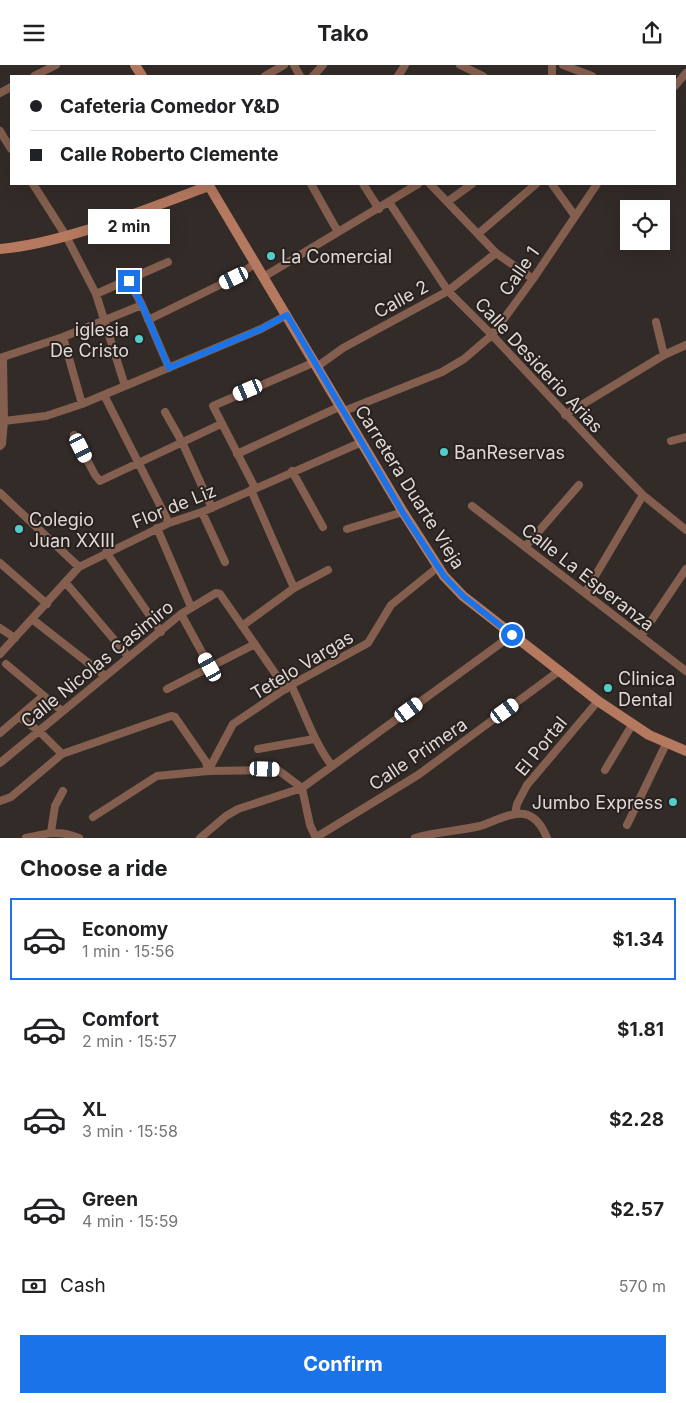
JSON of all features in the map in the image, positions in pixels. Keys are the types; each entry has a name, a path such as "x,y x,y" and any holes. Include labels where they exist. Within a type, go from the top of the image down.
{"main road":[{"path":"0,249 28,247 66,236 211,185"},
{"name":"Carretera Duarte Vieja","path":"211,185 403,513 438,567 463,596 598,701 632,725 666,744 686,751"}],"street":[{"path":"36,75 56,65"},
{"path":"267,75 284,65"},
{"path":"315,75 323,65"},
{"path":"460,65 471,71"},
{"path":"563,65 589,71"},
{"path":"676,85 686,73"},
{"path":"0,131 10,147"},
{"path":"34,185 66,236 96,294 125,386"},
{"path":"312,185 338,232"},
{"path":"364,185 379,209"},
{"path":"265,276 390,203 417,185"},
{"path":"431,185 496,253 533,279"},
{"path":"448,202 471,185"},
{"path":"478,234 535,185"},
{"path":"553,185 574,216"},
{"name":"Calle 1","path":"237,454 342,409 442,372 464,359 492,335 533,279 596,185"},
{"name":"Calle Desiderio Arias","path":"390,203 448,291 643,495 686,530"},
{"name":"Calle 2","path":"221,424 213,406 316,364 448,291 496,253"},
{"path":"96,294 129,281 168,262"},
{"path":"148,320 234,278 256,263"},
{"path":"129,281 142,305 169,368"},
{"path":"0,446 2,444 4,421 2,358 63,337 142,305"},
{"path":"4,421 46,416 82,404 261,329 287,315"},
{"path":"656,322 664,355"},
{"path":"63,337 82,404"},
{"path":"565,415 664,355 686,345"},
{"path":"104,395 169,523"},
{"path":"165,412 182,442 212,508"},
{"path":"74,435 100,481 221,424 253,489 294,588"},
{"path":"670,441 686,437"},
{"name":"Flor de Liz","path":"0,654 66,583 78,567 157,528 212,508 292,471 362,442"},
{"path":"292,471 323,527"},
{"path":"525,547 579,485"},
{"path":"0,493 78,567"},
{"path":"584,593 643,495"},
{"name":"Calle La Esperanza","path":"472,506 686,671"},
{"path":"202,512 225,562"},
{"path":"347,529 403,513"},
{"path":"157,528 191,607"},
{"path":"106,552 161,632"},
{"path":"0,563 47,604"},
{"name":"Tetelo Vargas","path":"208,771 233,724 288,687 368,643 391,605 438,567"},
{"path":"328,569 294,588 292,592 242,626 302,706 314,739 332,766"},
{"path":"640,636 686,569"},
{"path":"66,583 128,656"},
{"name":"Calle Nicolas Casimiro","path":"0,763 128,656 191,607 216,593 220,594 242,626"},
{"path":"181,614 210,667"},
{"path":"32,619 105,675"},
{"path":"0,628 14,638"},
{"path":"200,838 226,816 238,809 302,788 512,635"},
{"path":"168,689 254,644"},
{"path":"6,665 62,711"},
{"name":"Calle Primera","path":"315,838 418,775 559,671"},
{"path":"0,733 43,696"},
{"name":"El Portal","path":"515,814 517,804 528,785 598,701"},
{"path":"0,801 11,797 62,754 172,716 175,717 206,762 208,771"},
{"path":"19,717 39,731 62,754"},
{"path":"605,770 632,725"},
{"path":"258,749 314,739"},
{"path":"627,825 666,744"},
{"path":"93,817 157,776 208,771 278,770 302,788 310,825 315,838"},
{"path":"51,832 55,806 63,791"},
{"path":"415,838 435,832 478,826 515,814 526,814 536,820 543,828 547,838"},
{"path":"26,838 51,832 65,833 79,838"}],"place":[{"name":"La Comercial","path":"271,256"},
{"name":"iglesia De Cristo","path":"139,339"},
{"name":"BanReservas","path":"444,452"},
{"name":"Colegio Juan XXIII","path":"19,529"},
{"name":"Clinica Dental","path":"608,688"},
{"name":"Jumbo Express","path":"673,802"}],"route":[{"path":"129,281 142,305 169,368 261,329 287,315 403,513 444,576 463,596 512,635"}]}
